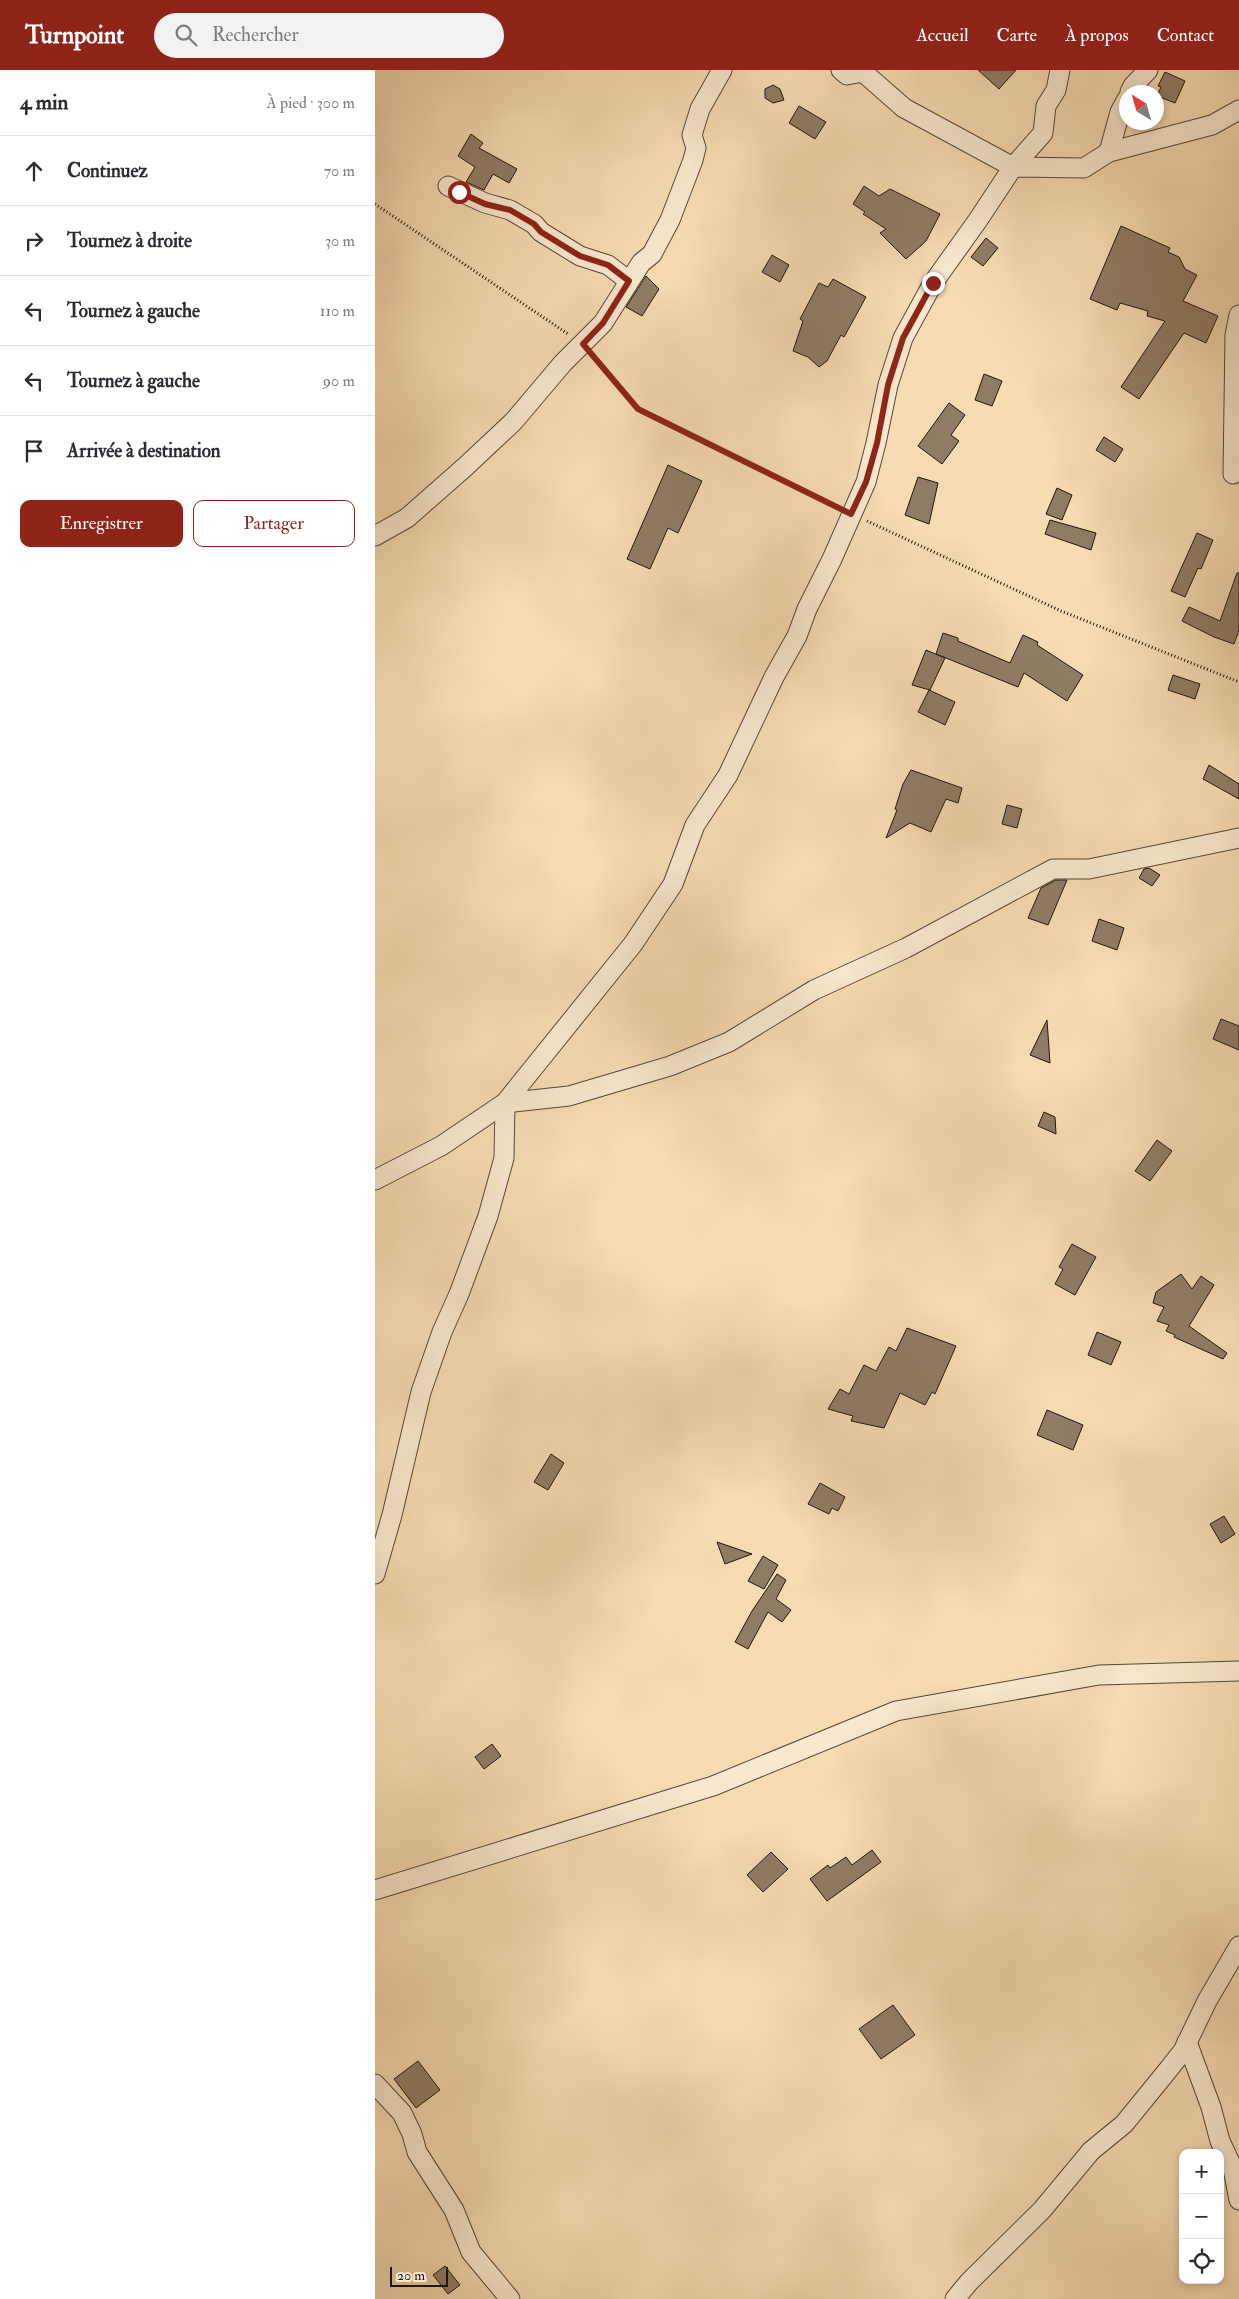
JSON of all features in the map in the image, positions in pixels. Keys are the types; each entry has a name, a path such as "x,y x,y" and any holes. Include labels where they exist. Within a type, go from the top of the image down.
{"street":[{"path":"375,536 407,518 465,467 513,422 563,363 603,323 641,263 652,254 669,220 693,160 696,148 692,135 700,109 721,70"},
{"path":"841,70 847,74 863,72 904,108 1013,166 1085,168 1109,152 1212,125 1239,110"},
{"path":"375,1180 441,1146 505,1103 633,944 673,884 695,825 728,775 774,677 797,636 807,609 832,559 866,482 877,443 888,385 903,338 933,283 978,220 1013,166 1043,133 1046,106 1056,90 1060,70"},
{"path":"1134,85 1148,70"},
{"path":"1109,152 1119,116"},
{"path":"448,186 485,204 510,210 580,256 608,265 629,281"},
{"path":"1233,474 1235,335 1239,315"},
{"path":"505,1103 569,1096 670,1066 729,1042 814,990 906,948 1053,869 1089,869 1239,838"},
{"path":"375,1574 392,1515 421,1392 442,1332 459,1294 488,1216 504,1158 505,1103"},
{"path":"375,1890 713,1786 896,1711 1099,1675 1239,1671"},
{"path":"955,2299 1042,2210 1091,2151 1124,2124 1168,2070 1187,2042 1207,2001 1239,1946"},
{"path":"1187,2042 1211,2107 1220,2141 1233,2169 1239,2200"},
{"path":"375,2084 402,2113 412,2134 417,2152 454,2210 471,2252 510,2299"}],"path":[{"path":"375,204 583,344 638,409 851,514 1061,611 1239,682"}],"building":[{"path":"978,70 1016,70 999,89"},
{"path":"1165,72 1185,81 1175,103 1164,99 1164,85 1158,85"},
{"path":"773,85 780,89 784,100 773,103 765,98 765,89"},
{"path":"799,106 826,122 815,139 789,123"},
{"path":"471,134 483,143 479,148 517,169 509,183 493,174 484,190 466,182 475,167 458,156"},
{"path":"864,186 879,196 890,189 940,214 926,241 906,259 880,233 886,229 863,214 865,212 853,204"},
{"path":"1121,226 1170,248 1168,252 1179,257 1185,269 1197,275 1183,301 1218,316 1206,343 1184,333 1139,399 1121,387 1165,321 1147,316 1148,311 1120,303 1117,310 1090,299"},
{"path":"986,238 998,248 983,266 971,257"},
{"path":"772,255 789,265 780,282 762,272"},
{"path":"646,276 659,289 642,316 626,307"},
{"path":"833,279 866,297 844,337 841,335 827,361 819,367 808,357 793,351 803,321 800,319 819,283 828,287"},
{"path":"984,374 1002,381 992,406 975,400"},
{"path":"949,403 965,415 951,435 959,441 942,464 918,446"},
{"path":"1104,437 1123,449 1115,462 1096,450"},
{"path":"668,465 702,481 678,533 668,528 650,569 627,559"},
{"path":"918,477 938,483 929,524 905,515"},
{"path":"1057,488 1072,495 1062,520 1046,514"},
{"path":"1050,520 1096,533 1091,550 1045,534"},
{"path":"1197,533 1213,540 1201,569 1198,568 1185,597 1171,591"},
{"path":"1237,573 1239,573 1239,630 1234,644 1214,637 1182,621 1189,607 1220,621"},
{"path":"943,633 958,638 958,641 1010,663 1023,635 1038,642 1037,645 1083,675 1067,701 1024,673 1018,687 936,654"},
{"path":"926,650 945,658 930,690 912,685"},
{"path":"1173,675 1200,684 1195,699 1168,690"},
{"path":"929,690 955,702 945,725 918,712"},
{"path":"1209,765 1239,784 1239,799 1203,779"},
{"path":"911,770 962,788 958,803 946,799 931,832 910,823 886,838 897,810 895,809 903,784"},
{"path":"1007,805 1022,809 1017,828 1002,824"},
{"path":"1149,868 1160,875 1152,886 1139,878 1144,869"},
{"path":"1056,880 1067,880 1048,925 1028,918 1041,888"},
{"path":"1099,919 1124,928 1117,950 1092,941"},
{"path":"1221,1019 1239,1026 1239,1050 1213,1039"},
{"path":"1047,1020 1050,1063 1030,1055"},
{"path":"1044,1112 1055,1117 1056,1134 1038,1126"},
{"path":"1157,1140 1172,1151 1150,1181 1135,1171"},
{"path":"1072,1244 1096,1257 1075,1295 1055,1284 1063,1269 1059,1267"},
{"path":"1181,1274 1192,1289 1201,1276 1214,1285 1189,1326 1227,1353 1223,1359 1174,1337 1175,1335 1166,1331 1169,1325 1157,1321 1164,1307 1153,1303 1156,1292"},
{"path":"907,1328 956,1346 935,1394 932,1392 925,1405 900,1393 884,1428 851,1421 853,1416 828,1409 840,1389 849,1394 864,1365 876,1371 889,1347 896,1351"},
{"path":"1097,1332 1121,1342 1111,1365 1088,1355"},
{"path":"1047,1410 1083,1425 1073,1450 1037,1435"},
{"path":"551,1454 564,1463 548,1490 534,1482"},
{"path":"820,1483 845,1497 838,1511 832,1508 829,1514 808,1504"},
{"path":"1224,1516 1235,1534 1221,1543 1210,1524"},
{"path":"717,1542 752,1554 725,1564"},
{"path":"763,1556 778,1565 764,1589 748,1581"},
{"path":"777,1574 786,1580 776,1599 791,1610 782,1622 768,1612 748,1649 735,1642 752,1611"},
{"path":"492,1744 501,1756 484,1769 475,1757"},
{"path":"872,1850 881,1862 827,1901 810,1879 828,1865 830,1868 846,1857 852,1865"},
{"path":"771,1852 788,1869 763,1892 747,1875"},
{"path":"893,2005 915,2035 881,2059 859,2029"},
{"path":"418,2061 440,2090 416,2108 394,2079"},
{"path":"445,2266 460,2285 448,2294 433,2275"}],"route":[{"path":"459,192 485,204 510,210 580,256 608,265 629,281 616,299 603,323 583,344 638,409 851,514 866,482 877,443 888,385 903,338 933,283"}]}
